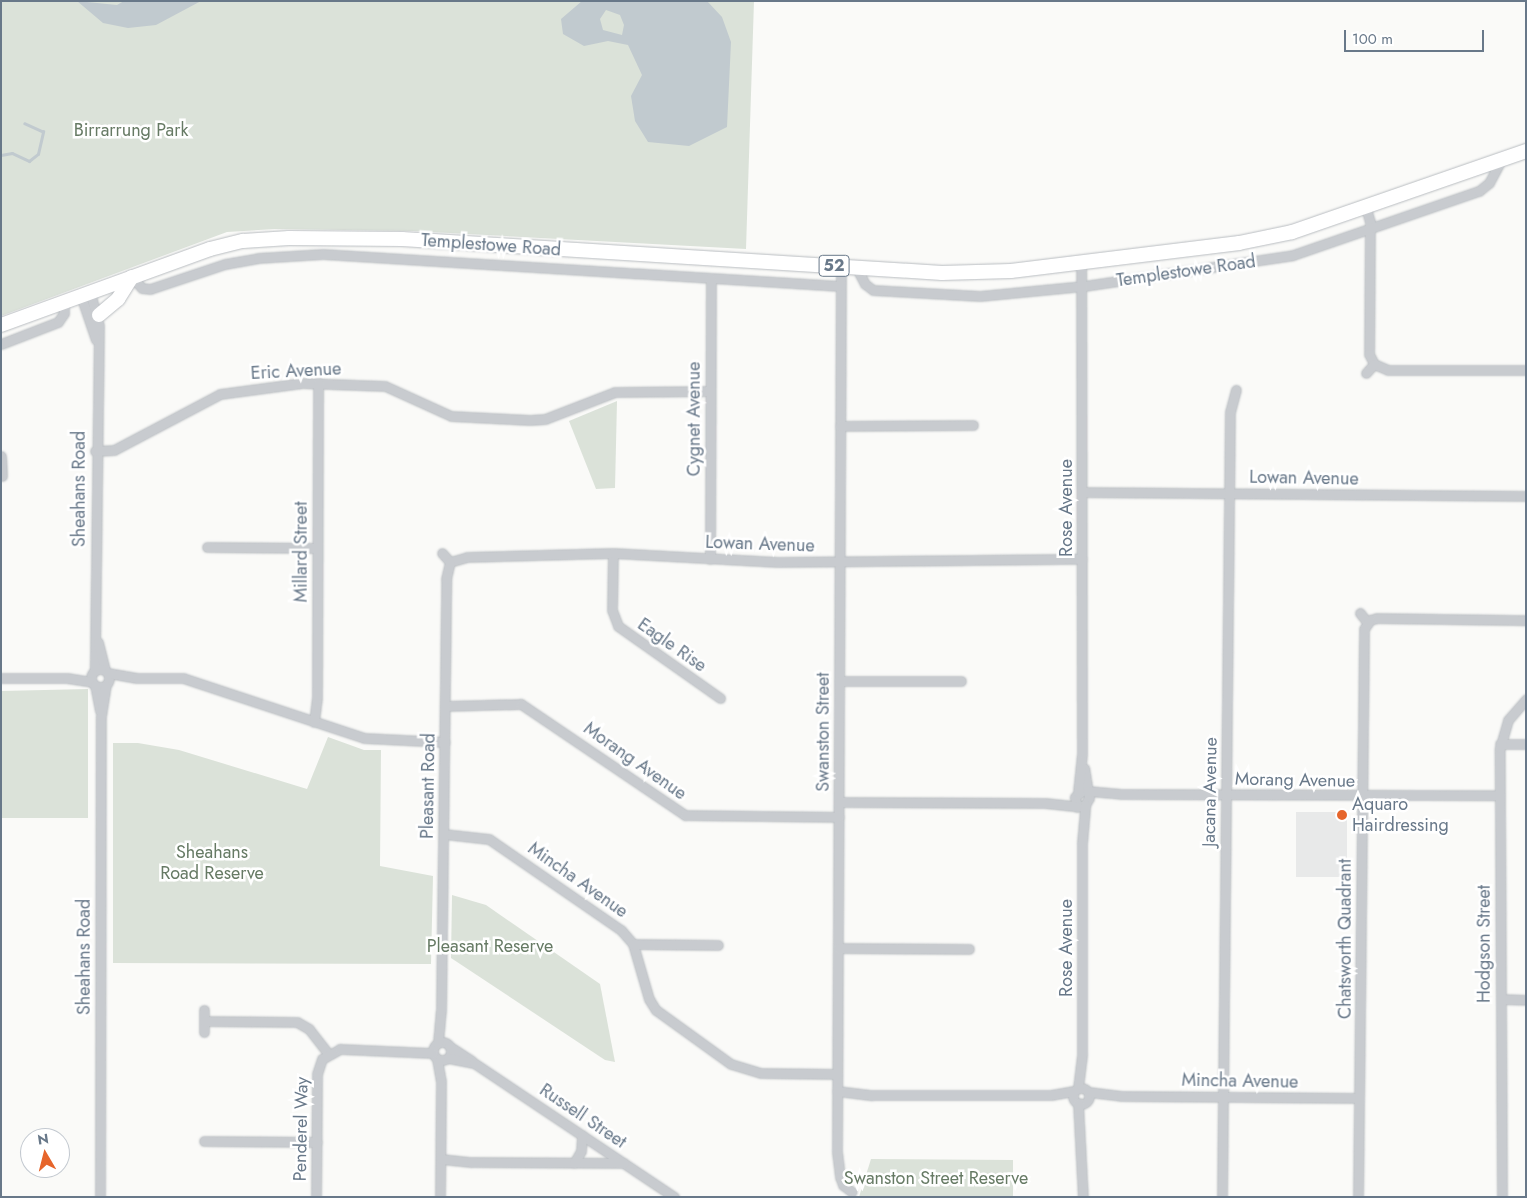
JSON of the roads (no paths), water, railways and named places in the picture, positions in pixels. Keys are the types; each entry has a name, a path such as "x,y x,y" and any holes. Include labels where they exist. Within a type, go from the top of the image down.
{"main road":[{"name":"Templestowe Road","path":"1,325 228,244 320,237 990,274 1264,239 1366,208 1526,151"},
{"path":"99,315 118,299 132,277"}],"street":[{"name":"Templestowe Road","path":"856,267 865,284 873,290 980,296 1084,286 1293,255 1479,191 1490,183 1501,160"},
{"path":"1366,208 1370,229 1369,354 1374,364 1388,370 1525,370"},
{"name":"Templestowe Road","path":"132,277 142,288 150,289 225,264 258,258 323,254 840,286"},
{"name":"Rose Avenue","path":"1082,262 1084,286 1082,492 1083,1197"},
{"name":"Swanston Street","path":"841,266 837,1095 838,1168 843,1185 852,1192"},
{"name":"Cygnet Avenue","path":"710,559 711,279"},
{"name":"Sheahans Road","path":"86,294 99,315 95,451 96,632 94,678 101,716"},
{"name":"Sheahans Road","path":"86,294 97,345"},
{"path":"1,344 58,322 64,313 64,302"},
{"path":"1366,373 1374,364"},
{"name":"Eric Avenue","path":"95,451 114,450 220,394 318,382 392,388 457,417 530,420 545,419 615,392 710,391"},
{"name":"Millard Street","path":"314,722 317,698 318,382"},
{"name":"Jacana Avenue","path":"1222,1197 1230,412 1236,390"},
{"path":"840,426 973,426"},
{"path":"1,456 2,476"},
{"name":"Lowan Avenue","path":"1082,492 1526,496"},
{"path":"207,547 317,548"},
{"path":"442,553 450,562"},
{"name":"Lowan Avenue","path":"450,562 467,557 613,553 778,562 1082,559"},
{"name":"Eagle Rise","path":"613,553 612,610 618,626 720,698"},
{"name":"Pleasant Road","path":"440,1197 446,740 446,579 450,562"},
{"path":"1360,613 1367,622 1378,618 1526,620"},
{"name":"Chatsworth Quadrant","path":"1358,1197 1364,634 1367,622"},
{"name":"Sheahans Road","path":"96,632 107,678 101,716 100,1197"},
{"path":"1,678 184,678 364,738 446,740"},
{"path":"94,678 107,678"},
{"path":"839,681 961,681"},
{"name":"Hodgson Street","path":"1502,1197 1500,744 1508,720 1526,699"},
{"name":"Morang Avenue","path":"446,703 515,703 528,707 685,816 839,817"},
{"path":"1500,744 1526,744"},
{"name":"Morang Avenue","path":"839,802 1045,802 1121,794 1500,798"},
{"name":"Mincha Avenue","path":"444,834 482,836 496,843 621,930 633,944 649,999 656,1010 731,1064 761,1073 837,1074"},
{"path":"633,944 718,946"},
{"path":"838,948 969,949"},
{"path":"1501,1001 1526,1002"},
{"path":"204,1010 204,1032"},
{"path":"204,1021 297,1022 309,1029 328,1053 340,1049 441,1051"},
{"name":"Russell Street","path":"441,1051 474,1063 674,1197"},
{"name":"Penderel Way","path":"316,1197 318,1068 328,1053"},
{"name":"Mincha Avenue","path":"837,1095 1360,1098"},
{"path":"574,1163 581,1151 582,1135"},
{"path":"204,1141 317,1142"},
{"path":"441,1162 624,1163"}],"waterway":[{"path":"1,155 12,153 29,161 38,154 43,132 25,124"}],"place":[{"name":"Aquaro Hairdressing","path":"1342,815"}],"park label":[{"name":"Birrarrung Park","path":"131,130"},
{"name":"Sheahans Road Reserve","path":"212,863"},
{"name":"Pleasant Reserve","path":"490,946"},
{"name":"Swanston Street Reserve","path":"936,1178"}]}
